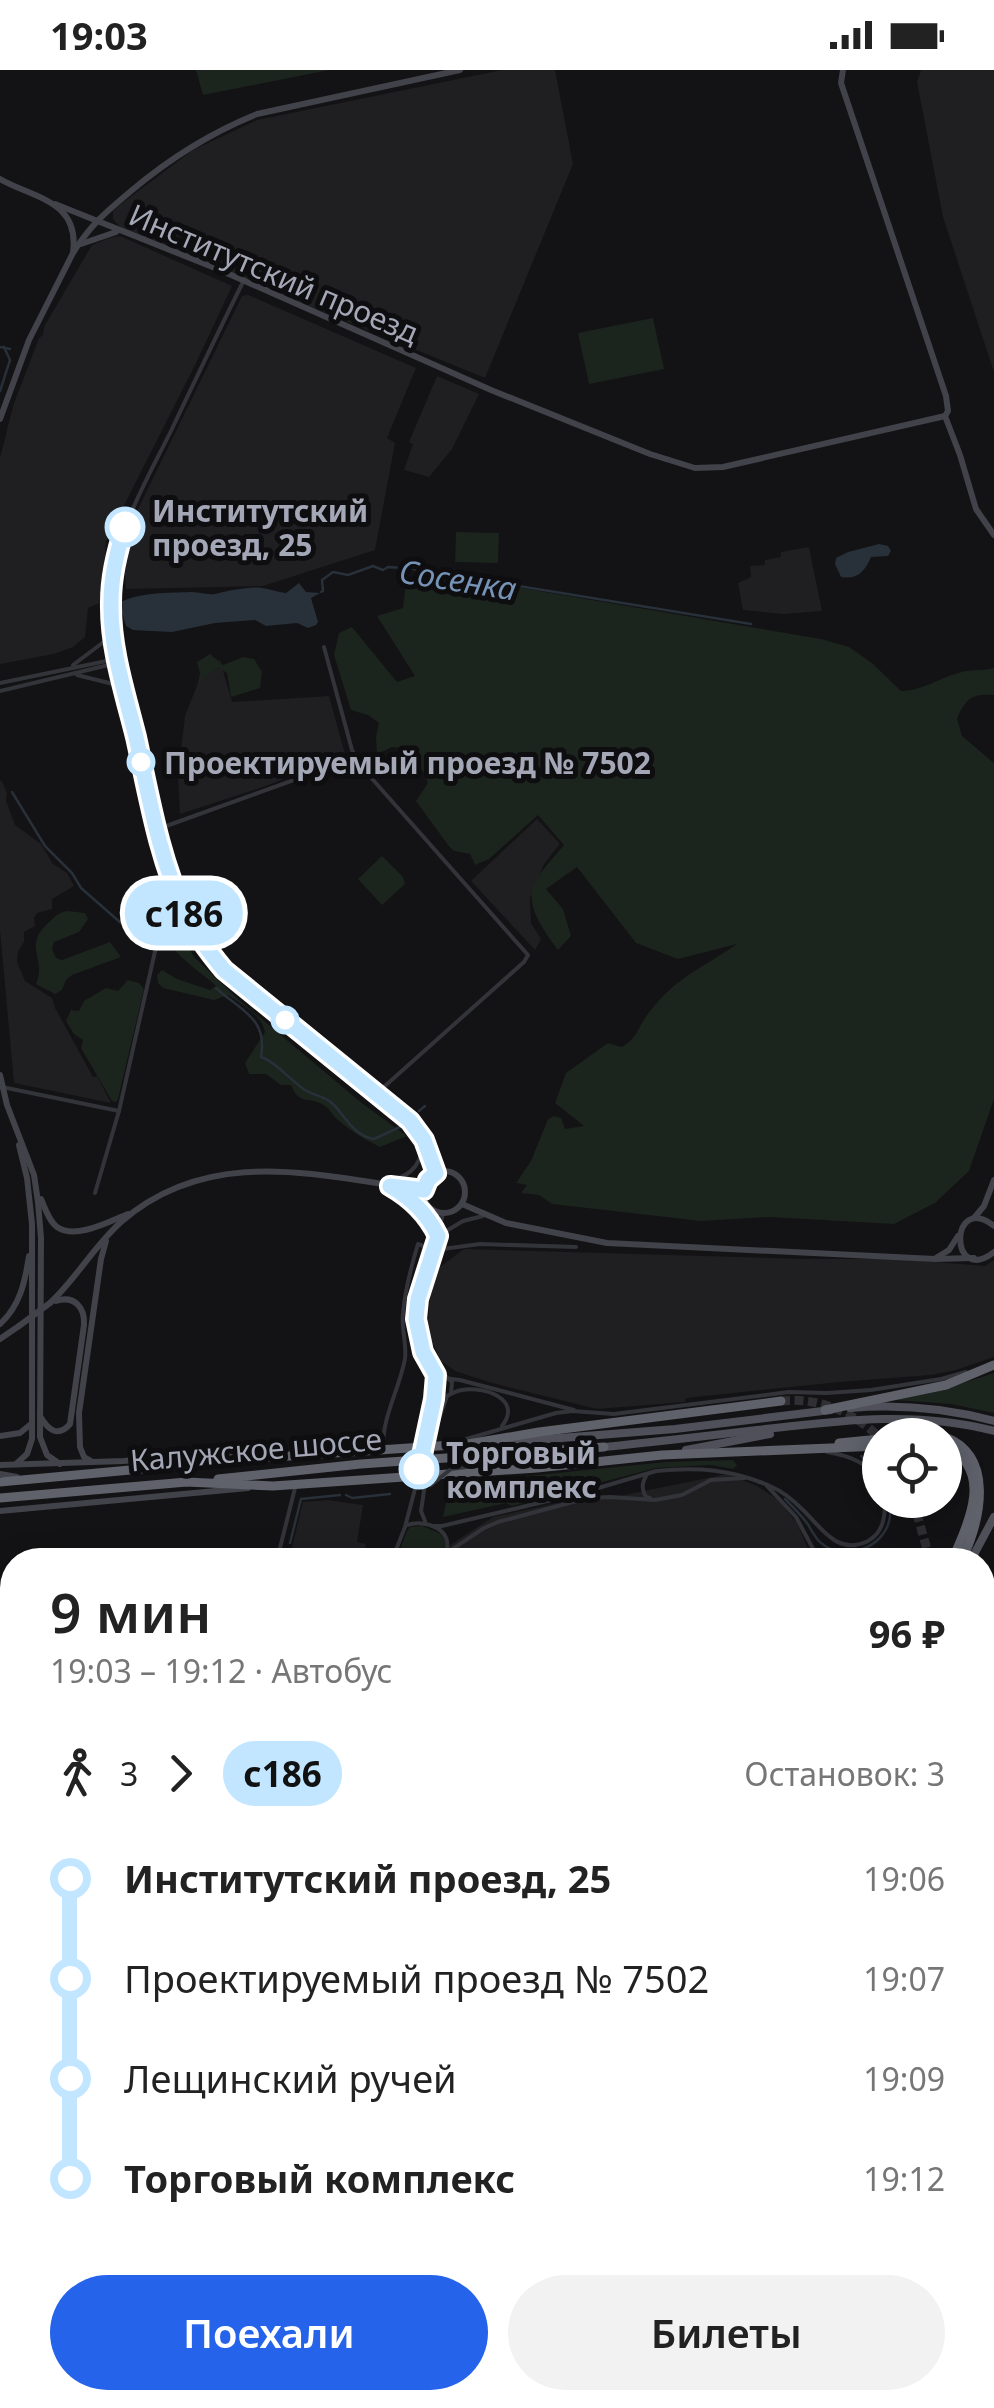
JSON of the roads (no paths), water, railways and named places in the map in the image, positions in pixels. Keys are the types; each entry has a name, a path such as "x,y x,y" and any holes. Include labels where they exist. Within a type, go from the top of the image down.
{"highway":[{"path":"824,1410 946,1384 994,1364"},
{"path":"468,1444 781,1402"},
{"name":"Калужское шоссе","path":"0,1482 468,1444"},
{"path":"787,1450 862,1444"},
{"path":"186,1482 273,1486 472,1474 662,1455 862,1444"},
{"path":"962,1444 974,1452 988,1482 982,1518 968,1548"},
{"name":"Калужское шоссе","path":"0,1498 361,1464 604,1447"},
{"path":"958,1548 974,1515 979,1486 970,1461 962,1455"}],"main road":[{"name":"Калужское шоссе","path":"468,1444 568,1439 888,1406 934,1408 994,1420"},
{"name":"Калужское шоссе","path":"604,1447 890,1418 929,1419 994,1432"},
{"path":"662,1455 825,1422"},
{"path":"977,1548 994,1517"}],"street":[{"path":"0,419 29,340 75,250 95,221 158,168 228,125 257,114 460,70"},
{"path":"843,70 841,83 946,396 945,416 971,497 994,535"},
{"name":"Институтский проезд","path":"0,179 220,270 475,384 694,468 723,467 945,416"},
{"path":"56,204 73,226 75,250"},
{"path":"113,206 110,217 122,232"},
{"path":"75,250 86,242 122,232"},
{"path":"243,282 129,517 118,548 110,604 117,660 168,874 203,944 224,970 404,1116 424,1140 436,1173"},
{"path":"0,691 72,670 113,636"},
{"path":"324,647 356,758 528,956 376,1094"},
{"path":"0,683 117,660"},
{"path":"72,670 124,691"},
{"path":"157,830 356,758"},
{"path":"96,1193 156,946 164,929 186,916"},
{"path":"0,1076 37,1189 41,1238 42,1447 50,1459 60,1464"},
{"path":"2,1087 119,1110"},
{"path":"14,1124 29,1189 32,1240 32,1423 30,1450 16,1464"},
{"path":"376,1184 401,1178 414,1170 421,1160 424,1140"},
{"path":"37,1189 53,1222 75,1231 138,1209 182,1185 239,1171 297,1173 424,1190"},
{"path":"436,1173 452,1173 462,1181 462,1204 453,1211 442,1213 428,1206 424,1190 436,1173"},
{"path":"935,1259 949,1250 962,1227 986,1202 994,1180"},
{"path":"390,1186 414,1204 438,1236"},
{"path":"986,1202 986,1212 994,1225"},
{"path":"462,1204 521,1227 607,1243 935,1259 986,1258 994,1252"},
{"path":"0,1339 50,1303 74,1280 108,1236 138,1209"},
{"path":"397,1548 416,1485 435,1386 436,1375 418,1337 416,1319 442,1213"},
{"path":"438,1236 463,1220 486,1216"},
{"path":"972,1220 984,1219 994,1225"},
{"path":"959,1234 961,1249 974,1258"},
{"path":"97,1462 88,1460 81,1451 79,1413 101,1259 108,1236"},
{"path":"0,1324 20,1296 32,1240"},
{"path":"382,1449 382,1434 406,1352 402,1313 418,1244 435,1250 480,1244 576,1247"},
{"path":"40,1416 46,1427 55,1432 70,1424 84,1325 83,1312 74,1302 64,1298 50,1303"},
{"path":"427,1360 454,1386 439,1419 422,1499 421,1511 430,1526"},
{"path":"446,1445 556,1412 614,1414 788,1392 839,1393 903,1386 994,1364"},
{"path":"435,1386 442,1378 449,1379 584,1412"},
{"path":"435,1386 439,1395 470,1390 496,1394 508,1408"},
{"path":"496,1430 506,1421 510,1398 521,1396"},
{"path":"0,1436 20,1433 32,1423"},
{"path":"428,1485 451,1469 604,1447"},
{"path":"803,1449 862,1463"},
{"path":"0,1465 190,1454 260,1458"},
{"path":"430,1526 515,1510 656,1471 695,1468 720,1470 763,1483 792,1500 830,1538 847,1545 866,1542 878,1532 885,1518"},
{"path":"0,1474 28,1480"},
{"path":"647,1474 642,1490 646,1497 655,1500"},
{"path":"454,1548 498,1522 588,1498 655,1500 682,1495 711,1480 750,1478"},
{"path":"763,1483 796,1517 813,1548"},
{"path":"280,1548 296,1484"},
{"path":"0,1511 273,1486"},
{"path":"405,1527 418,1522 430,1526 444,1533 448,1548"}],"waterway":[{"path":"0,347 10,349"},
{"path":"0,391 10,360 4,347"},
{"name":"Сосенка","path":"321,592 322,580 333,572 348,575 373,566 383,570 388,567 751,624"},
{"path":"12,792 45,846 81,888 146,945"},
{"path":"216,988 256,1024 261,1057 305,1090 330,1101 361,1134 374,1139 400,1127"},
{"path":"419,1111 425,1106"},
{"path":"346,1495 352,1498 390,1494"},
{"path":"290,1543 301,1499 340,1495"},
{"path":"785,1499 829,1548"},
{"path":"864,1548 885,1531 889,1518"}],"tunnel":[{"path":"781,1401 822,1404 862,1423"},
{"path":"918,1518 927,1548"}],"place":[{"name":"Институтский проезд, 25","path":"125,527"},
{"name":"Проектируемый проезд № 7502","path":"141,762"},
{"name":"Торговый комплекс","path":"419,1469"}]}
